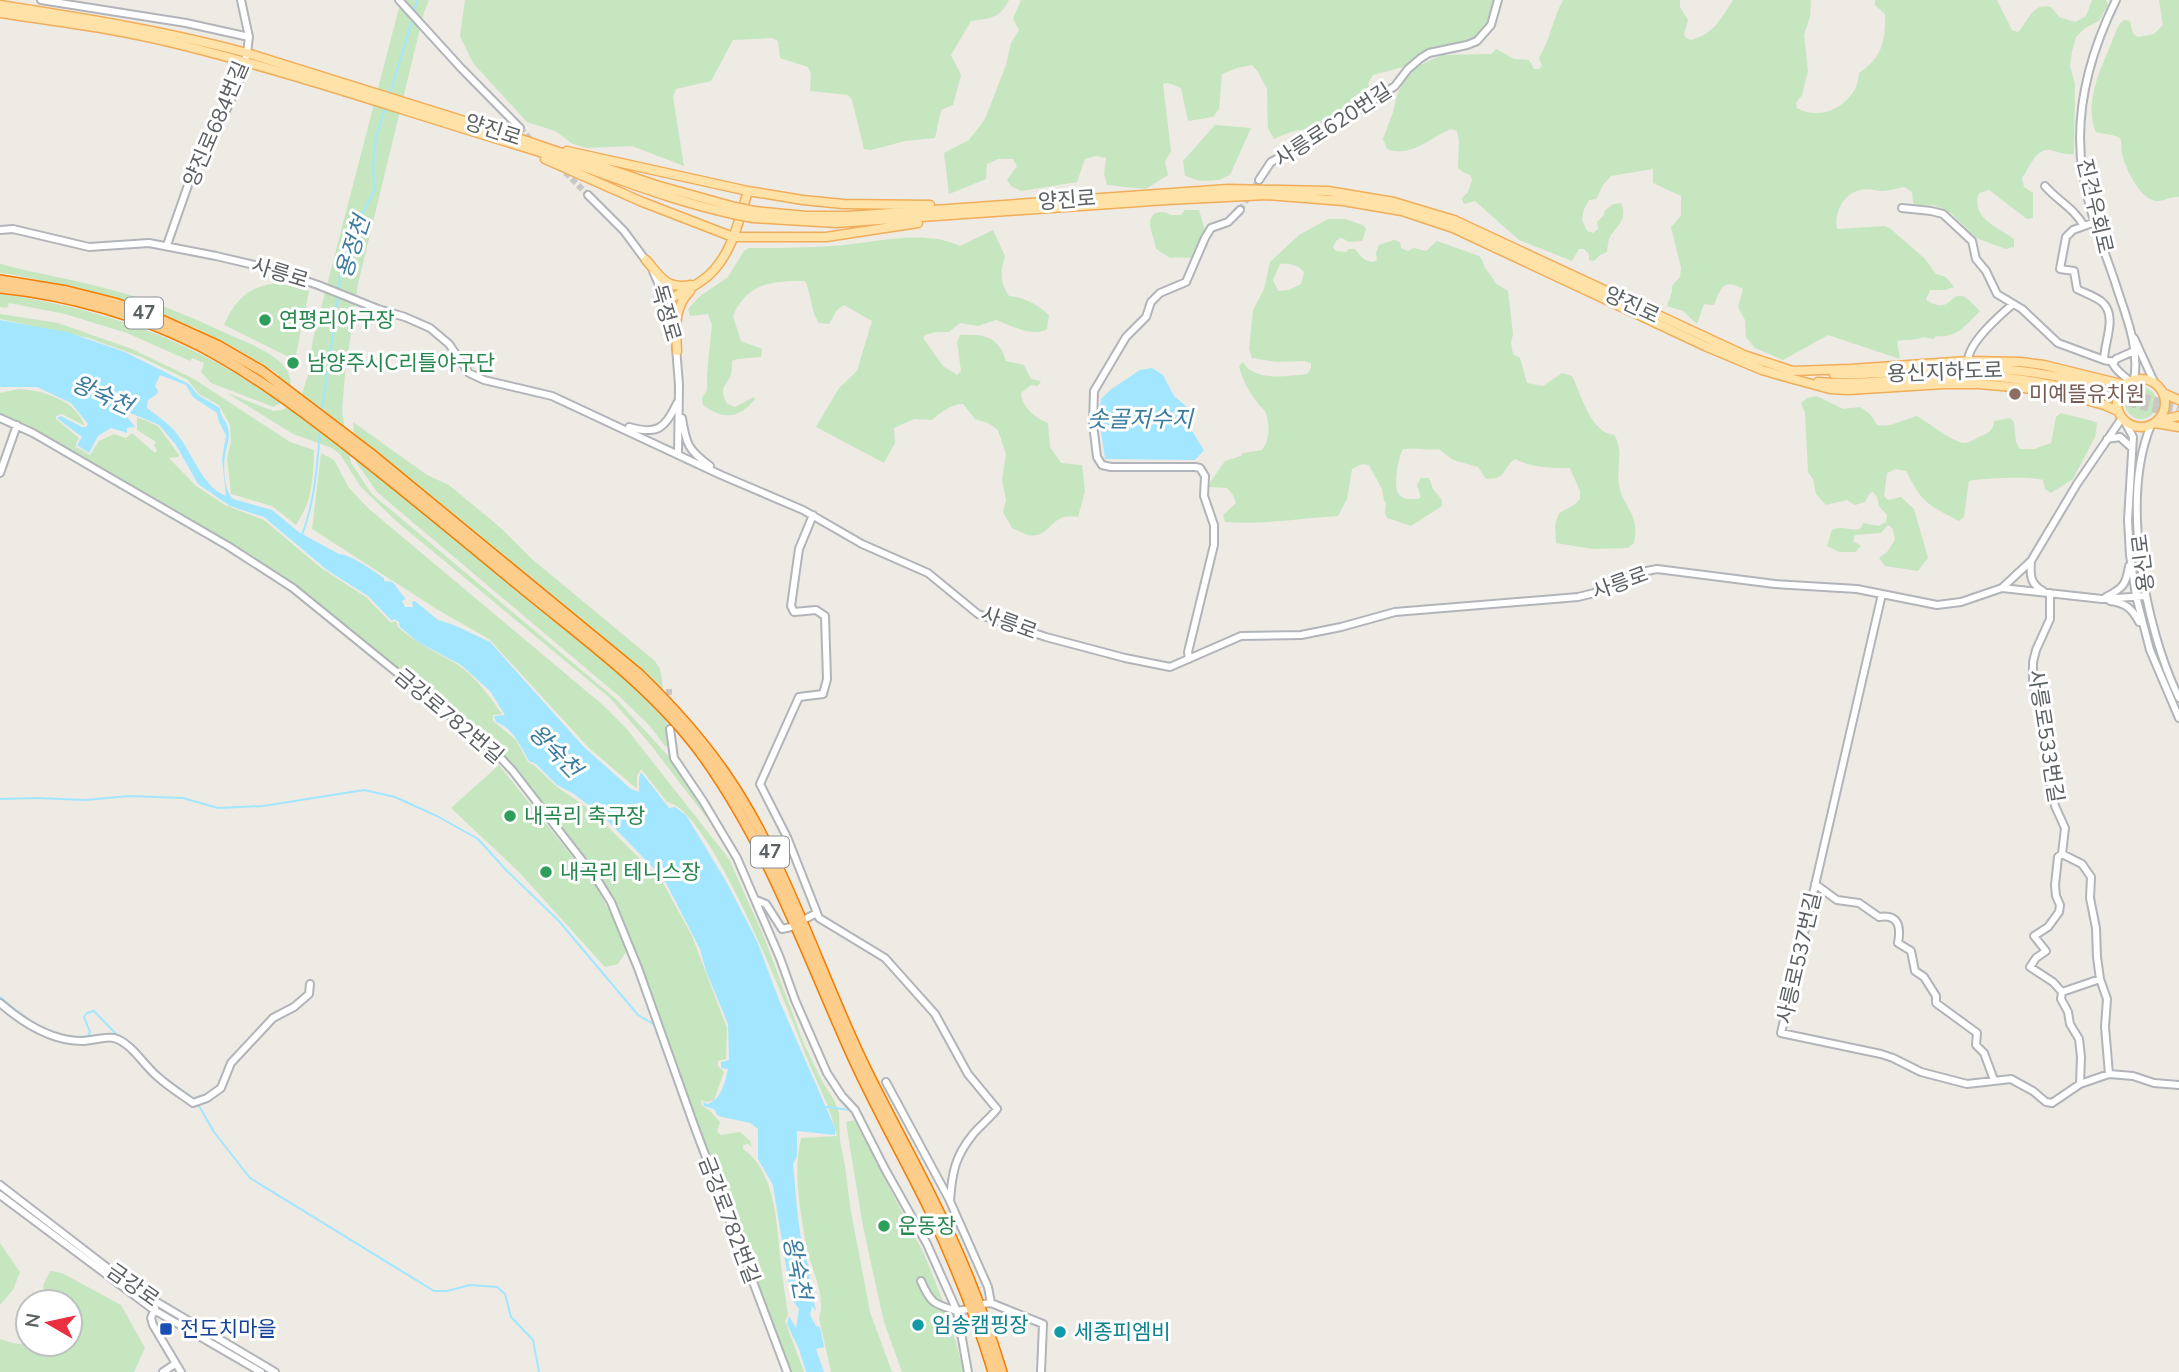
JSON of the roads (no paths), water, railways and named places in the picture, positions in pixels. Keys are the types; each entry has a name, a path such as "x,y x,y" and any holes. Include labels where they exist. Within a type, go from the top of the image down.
{"highway":[{"name":"47","path":"0,280 67,291 115,303 155,317 218,345 274,384 367,456 639,674 686,723 725,773 764,840 865,1068 939,1211 991,1337 1002,1372"},
{"name":"47","path":"0,288 93,306 152,325 274,384"},
{"name":"47","path":"367,456 631,678 665,711 701,753 732,799 767,862 847,1046 930,1212 982,1335 993,1372"}],"main road":[{"name":"양진로","path":"0,5 111,22 247,53 360,92 509,135 734,211"},
{"name":"양진로","path":"0,13 119,31 360,92"},
{"name":"양진로","path":"409,107 676,199 753,214 836,223 1266,195 1373,205 1402,211 1453,228 1762,370 1829,388 1848,390 1955,384 2024,388 2064,394 2104,405 2122,417"},
{"path":"509,135 748,191 803,200 844,204 989,206"},
{"path":"514,145 628,196 733,237 826,237 976,214"},
{"name":"양진로","path":"753,214 848,216 1228,189 1328,191 1394,202 1454,220 1744,355 1793,371 1968,361 2021,362 2130,382"},
{"path":"677,351 677,310 686,295 722,261 748,191"},
{"path":"646,260 670,285 679,287 697,284"},
{"path":"666,301 697,284"},
{"name":"용신지하도로","path":"1793,371 1858,375 1954,368 1996,368 2043,374 2095,389 1983,376 1930,377 1849,384 1805,381"},
{"path":"2179,400 2145,380 2130,382 2118,397 2122,417 2137,427 2179,416"},
{"path":"2155,423 2165,408 2163,393"},
{"path":"2155,423 2179,426"}],"street":[{"path":"41,0 186,23 249,37"},
{"name":"양진로684번길","path":"167,245 193,171 224,116 238,84 249,37 242,0"},
{"path":"399,0 430,36 520,128"},
{"name":"사릉로620번길","path":"1259,180 1271,162 1395,86 1408,69 1429,52 1477,41 1491,25 1497,0"},
{"name":"진건우회로","path":"2116,0 2098,41 2081,107 2083,175 2095,222 2130,330 2155,384"},
{"path":"2045,186 2055,198 2076,212 2084,226"},
{"name":"독정로","path":"588,195 624,231 646,260 666,301 677,351 678,454"},
{"path":"1902,208 1943,214 1958,226 1962,234 1972,241 1976,259 1986,271 1997,294 2022,309 2059,343 2114,362 2134,351"},
{"path":"1189,659 1188,652 1214,545 1214,525 1205,496 1205,476 1200,468 1195,467 1102,465 1097,457 1093,424 1094,391 1126,337 1146,317 1151,302 1160,293 1186,282 1211,228 1228,222 1240,210"},
{"path":"2095,222 2073,230 2066,237 2060,269 2074,271 2077,289 2102,302 2109,312 2111,319 2104,360"},
{"name":"사릉로","path":"0,230 13,229 89,247 149,243 167,245 271,269 319,286 430,328 449,344 469,373 484,380 552,396 813,515 862,544 928,573 978,614 1046,637 1170,667 1241,636 1301,635 1395,612 1578,597 1594,593 1637,573 1657,569 1775,584 1857,589 1937,605 1961,602 2002,588 2102,599 2146,596"},
{"path":"1968,361 1968,353 1987,327 2013,304"},
{"name":"진건우회로","path":"2130,330 2136,361 2130,382"},
{"path":"2114,362 2116,370 2124,374 2130,382"},
{"path":"610,421 646,432 657,430 668,422 679,398"},
{"path":"679,398 688,447 721,475"},
{"path":"2002,588 2031,561 2122,417 2133,437 2128,520 2130,555 2136,596 2148,643"},
{"name":"금강로782번길","path":"0,418 17,425 228,546 293,588 512,770 598,881 611,902 788,1372"},
{"name":"용신로","path":"2155,423 2142,452 2138,503 2140,547 2146,596 2158,642 2179,698"},
{"path":"0,473 17,425"},
{"path":"2107,439 2120,437 2132,448"},
{"path":"813,515 799,548 791,606 794,612 816,610 825,617 827,679 823,694 799,697 760,784 787,837 819,918 885,958 935,1014 968,1074 998,1109 974,1132 956,1161 952,1173 950,1201"},
{"path":"2102,599 2121,589 2127,578 2130,555"},
{"path":"2031,561 2030,575 2035,587 2048,593"},
{"name":"사릉로533번길","path":"2048,593 2050,619 2036,650 2033,674 2046,724 2050,782 2055,806 2065,828 2062,853 2055,867 2059,912 2048,927 2034,936 2046,951 2036,958 2030,967 2053,982 2062,992"},
{"name":"사릉로537번길","path":"1882,594 1781,1033 1881,1054 1922,1072 1966,1084 2011,1079 2046,1102 2052,1102 2080,1084 2109,1073"},
{"path":"2102,599 2123,603 2134,611 2179,718"},
{"path":"670,729 674,758 704,801 737,858 780,958 794,1000 827,1073 855,1110 928,1244 957,1311 968,1372"},
{"path":"2062,853 2082,864 2091,877 2090,898 2096,928 2097,957 2100,979 2107,999 2105,1027 2109,1073 2133,1076 2154,1083 2179,1084"},
{"path":"1815,884 1838,900 1858,903 1879,917 1893,917 1900,931 1898,943 1911,951 1916,971 1924,977 1936,996 1936,1003 1977,1033 1976,1045 1984,1053 1994,1080"},
{"path":"756,900 766,904 782,929 791,926"},
{"path":"807,918 817,913"},
{"path":"2080,1084 2079,1039 2060,999 2062,992 2100,979"},
{"path":"0,1003 32,1027 53,1037 95,1041 111,1037 124,1043 157,1077 193,1103 208,1098 221,1088 231,1063 273,1018 294,1007 309,994 310,984"},
{"path":"886,1082 950,1201 988,1287 987,1304 1043,1324 1041,1372"},
{"name":"금강로","path":"0,1185 155,1307 275,1372"},
{"name":"금강로","path":"0,1195 155,1307 261,1372"},
{"path":"921,1281 928,1298 935,1304 957,1311 969,1309"},
{"path":"155,1307 151,1318 153,1325 180,1372"},
{"path":"163,1372 175,1364"}],"water":[{"name":"왕숙천","path":"0,320 67,332 125,352 189,384 198,395 220,408 227,425 229,435 224,473 228,491 233,499 272,510 300,533 356,560 384,578 384,581 392,582 406,599 402,601 405,607 413,607 412,602 415,601 438,620 490,642 583,746 631,789 639,792 641,772 669,808 675,807 686,815 727,883 757,941 779,1000 835,1128 835,1135 797,1131 797,1156 793,1164 800,1234 811,1270 809,1280 816,1311 812,1306 810,1315 816,1326 820,1327 824,1347 816,1349 824,1372 806,1372 787,1324 789,1316 796,1328 799,1309 790,1291 773,1185 758,1159 758,1129 750,1123 718,1116 714,1109 704,1106 703,1102 708,1104 717,1098 724,1085 728,1069 721,1068 721,1062 729,1060 728,1024 700,949 664,879 604,817 574,794 557,785 536,764 529,761 512,733 496,722 494,716 505,715 490,691 461,665 418,642 400,627 399,622 394,619 392,621 368,596 327,570 264,517 230,506 198,484 176,445 159,425 128,412 125,414 135,427 127,428 127,433 111,428 98,436 89,453 77,445 82,437 57,418 61,416 86,427 88,424 71,403 37,387 0,387","holes":["160,375 186,385 193,397 217,413 226,435 222,459 226,496 209,484 172,428 147,408 148,400 157,394 155,386"]},
{"name":"솟골저수지","path":"1152,368 1163,375 1174,396 1188,408 1192,431 1204,450 1195,460 1105,459 1099,417 1101,399 1140,370"}],"waterway":[{"name":"용정천","path":"414,12 417,0"},
{"name":"용정천","path":"390,93 413,18"},
{"name":"용정천","path":"339,290 340,274 354,230 375,189 373,167 376,137 385,108"},
{"name":"용정천","path":"322,411 338,296"},
{"name":"용정천","path":"302,535 313,497 320,431"},
{"path":"0,799 86,800 129,796 183,798 218,808 263,806 364,790 395,797 478,839 558,920 638,1015 655,1025"},
{"path":"0,997 40,1027 64,1036 88,1036 90,1032 84,1017 94,1011 120,1038"},
{"path":"163,1077 193,1098"},
{"path":"199,1106 214,1132 250,1178 434,1291 447,1291 470,1285 497,1287 505,1294 511,1317 533,1340 539,1372"},
{"path":"826,1107 851,1110"}],"tunnel":[{"path":"520,128 533,142"},
{"path":"559,166 588,195"},
{"path":"1240,210 1259,180"},
{"path":"2096,385 2179,407"},
{"path":"2094,394 2179,415"},
{"path":"669,689 669,706"}],"place":[{"name":"연평리야구장","path":"265,320"},
{"name":"남양주시C리틀야구단","path":"293,363"},
{"name":"미예뜰유치원","path":"2015,394"},
{"name":"내곡리 축구장","path":"510,816"},
{"name":"내곡리 테니스장","path":"546,872"},
{"name":"운동장","path":"884,1226"},
{"name":"임송캠핑장","path":"918,1325"},
{"name":"전도치마을","path":"166,1329"},
{"name":"세종피엠비","path":"1060,1332"}]}
